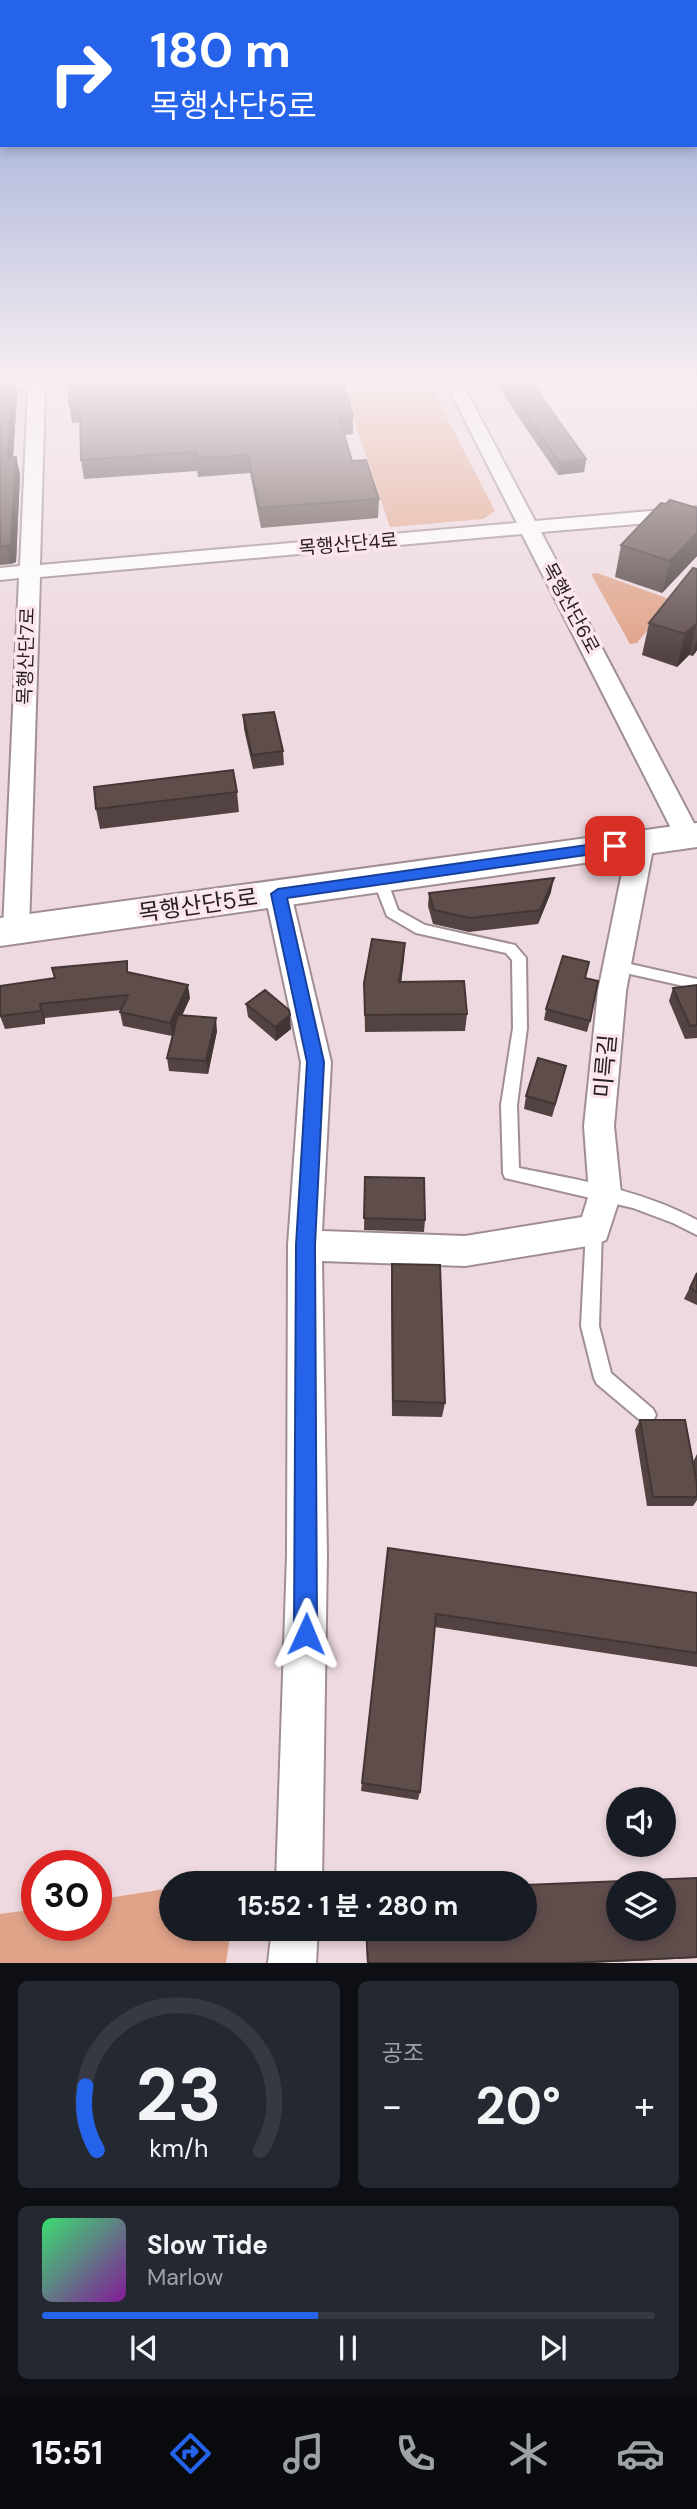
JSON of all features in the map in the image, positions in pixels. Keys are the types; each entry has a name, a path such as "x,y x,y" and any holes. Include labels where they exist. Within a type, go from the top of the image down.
{"street":[{"name":"목행산단7로","path":"8,931 33,473"},
{"name":"목행산단6로","path":"500,473 692,836"},
{"name":"목행산단4로","path":"0,575 697,513"},
{"name":"목행산단5로","path":"8,931 692,836"},
{"name":"미륵길","path":"605,1194 599,1126 612,991 642,843"},
{"path":"278,894 316,1062 305,1245 307,1555 299,1871"},
{"path":"305,1245 465,1251 594,1230 605,1194"},
{"path":"292,1963 294,1941"}],"lane":[{"path":"380,880 392,913 421,929 510,949 519,958 520,1028 509,1105 511,1173 605,1194 693,1220"},
{"path":"617,966 697,984"},
{"path":"594,1230 590,1326 603,1378 647,1415"}],"shaded area":[{"path":"372,473 475,473 495,511 483,519 390,527"},
{"path":"597,573 672,600 637,643 630,644 591,574"},
{"path":"159,1890 159,1941 229,1941 226,1963 0,1963 0,1914 21,1911 21,1941 112,1941 112,1897"}],"building":[{"path":"0,473 15,473 11,544 0,547"},
{"path":"252,473 370,473 379,499 259,508"},
{"path":"670,500 697,508 697,533 670,561 621,545 661,503 666,504"},
{"path":"693,568 697,569 697,623 685,634 649,623"},
{"path":"274,712 283,751 252,755 243,715"},
{"path":"233,770 237,792 96,809 94,787"},
{"path":"554,878 540,910 470,918 434,910 429,893"},
{"path":"372,939 405,943 399,982 464,981 467,1014 365,1015 364,983"},
{"path":"563,956 589,962 585,978 598,981 590,1021 546,1009"},
{"path":"127,961 127,972 188,985 170,1023 120,1012 128,995 40,1004 41,1011 0,1016 0,986 55,978 52,968"},
{"path":"697,985 697,1025 690,1026 673,988"},
{"path":"265,990 289,1010 290,1015 275,1027 246,1004"},
{"path":"178,1015 216,1018 206,1061 167,1058"},
{"path":"538,1058 566,1066 555,1104 526,1096"},
{"path":"365,1177 424,1178 425,1220 364,1218"},
{"path":"392,1264 440,1265 445,1403 393,1401"},
{"path":"697,1273 697,1292 690,1288"},
{"path":"640,1420 685,1420 697,1497 653,1497"},
{"path":"388,1548 697,1593 697,1653 436,1614 420,1792 362,1783"},
{"path":"697,1878 697,1957 568,1963 368,1963 367,1941 537,1941 537,1885 606,1882 606,1941 676,1941 676,1879"}],"route":[{"path":"306,1634 305,1245 316,1062 278,894 615,846"}]}
